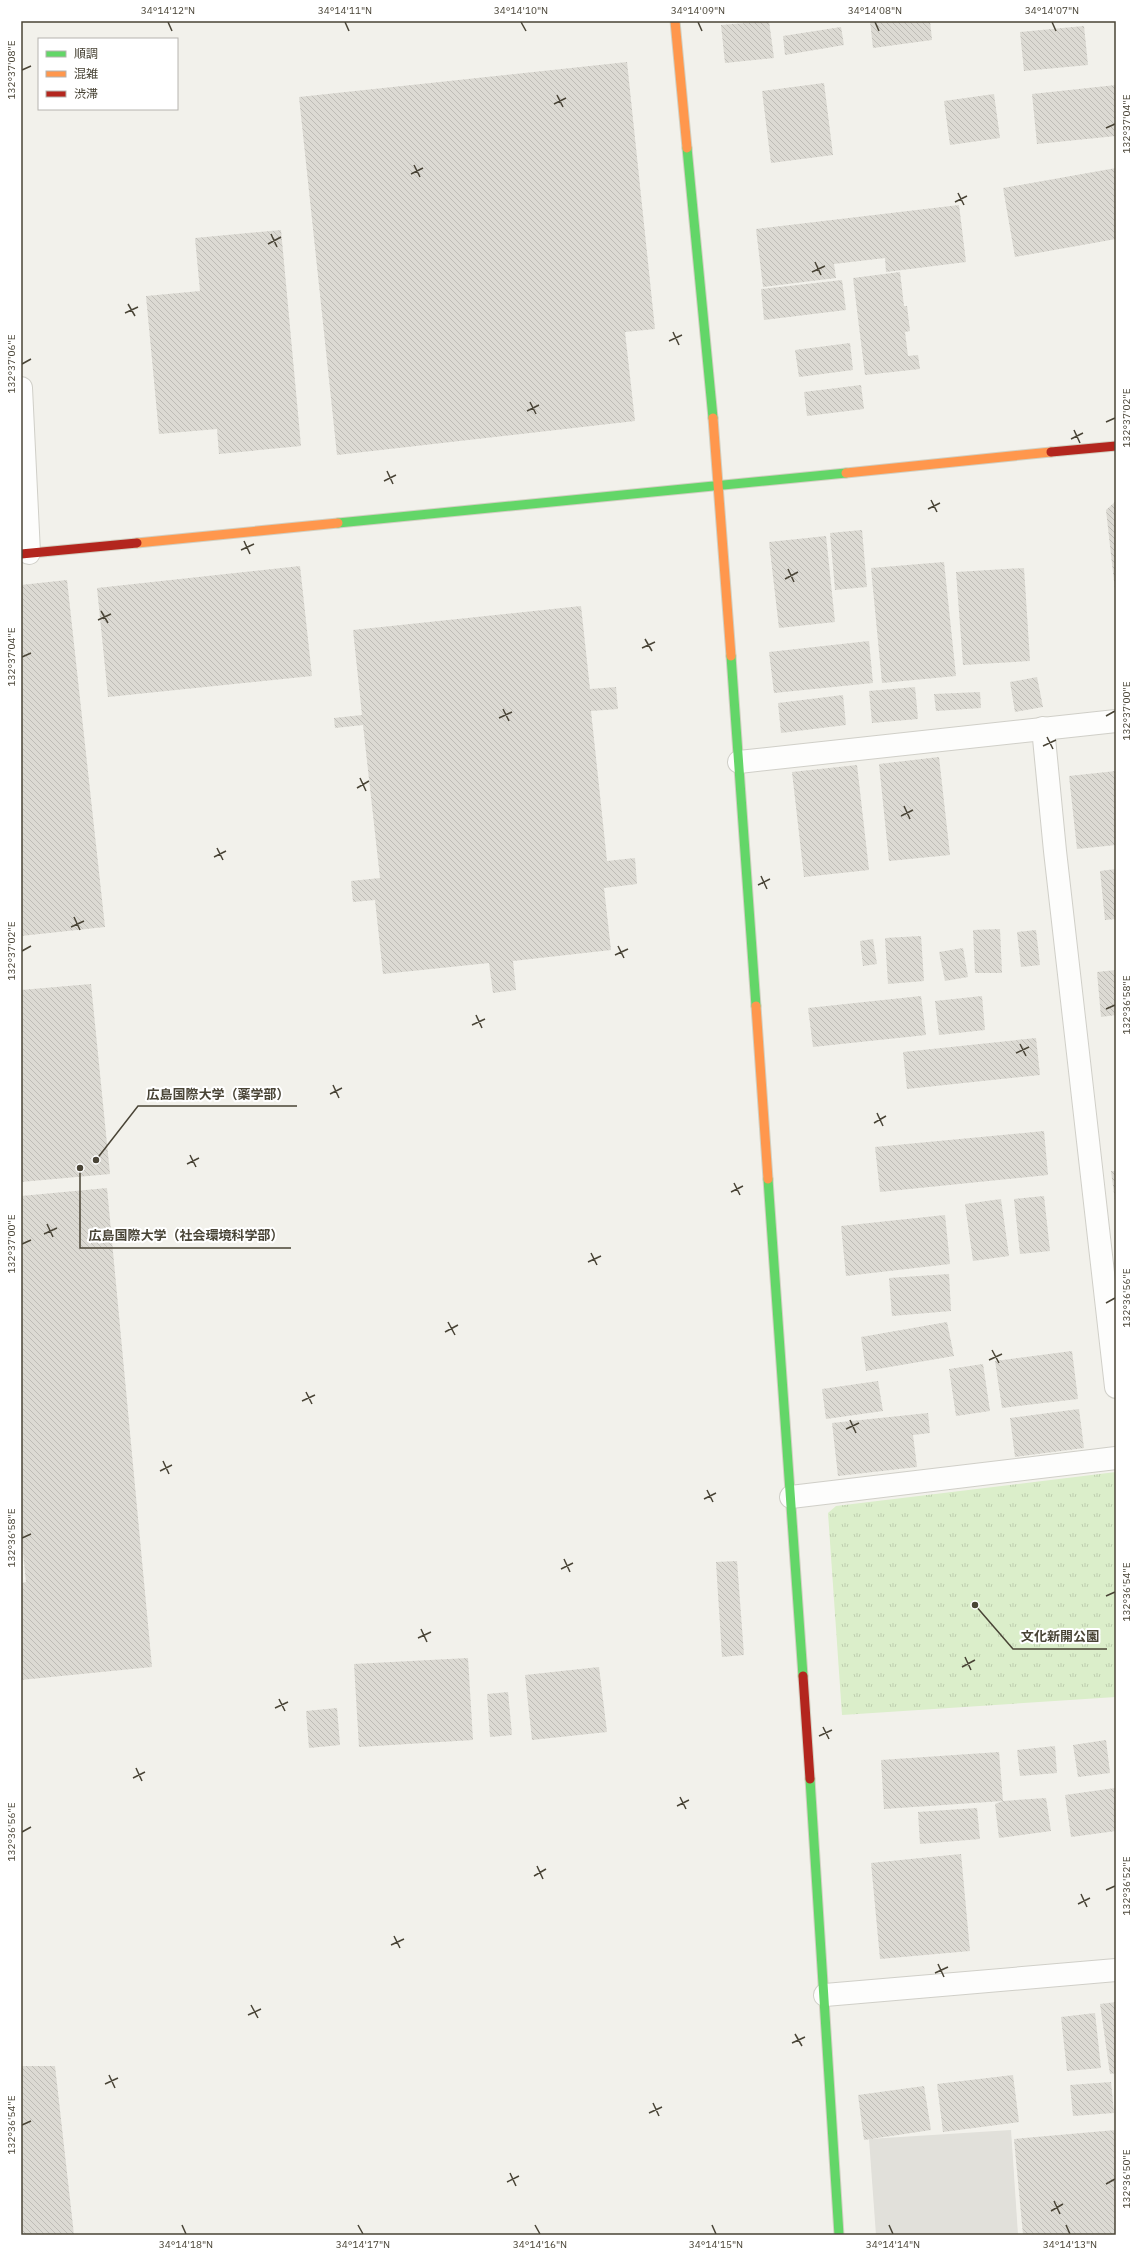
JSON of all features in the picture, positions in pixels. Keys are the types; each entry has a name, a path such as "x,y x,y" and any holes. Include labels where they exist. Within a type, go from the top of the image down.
{"street":[{"path":"675,21 719,486 791,1497 825,1996 839,2235"},
{"path":"21,388 25,553 1116,446"},
{"path":"739,762 1116,721"},
{"path":"1043,728 1055,851 1116,1387"},
{"path":"791,1497 1116,1458"},
{"path":"825,1996 1116,1970"}],"green space":[{"path":"1116,1472 1116,1697 842,1715 828,1513 836,1506"}],"shaded area":[{"path":"1011,2130 1018,2235 876,2235 869,2139"}],"building":[{"path":"769,21 774,58 725,63 721,25"},
{"path":"870,21 930,21 932,40 873,48"},
{"path":"1084,26 1088,65 1024,71 1020,32"},
{"path":"841,27 844,45 785,55 783,36"},
{"path":"627,62 655,329 625,332 635,421 337,455 299,97"},
{"path":"824,83 833,155 771,163 762,91"},
{"path":"1116,85 1116,136 1037,144 1032,94"},
{"path":"994,94 1000,138 950,145 944,101"},
{"path":"1116,168 1116,239 1015,257 1003,188"},
{"path":"959,205 966,262 886,272 885,258 834,264 836,278 763,287 756,229"},
{"path":"281,230 301,446 219,454 217,429 159,434 146,296 200,291 195,238"},
{"path":"900,272 904,306 907,306 910,331 905,332 908,356 918,355 920,369 865,375 853,278"},
{"path":"842,280 846,310 764,320 761,289"},
{"path":"850,343 853,370 799,377 795,350"},
{"path":"861,385 864,409 807,416 804,392"},
{"path":"1116,501 1116,590 1115,590 1106,510"},
{"path":"862,530 867,587 835,590 830,533"},
{"path":"826,536 835,622 779,628 769,542"},
{"path":"944,562 956,676 882,683 871,568"},
{"path":"300,566 312,676 108,697 97,588"},
{"path":"1024,568 1030,661 963,665 956,572"},
{"path":"67,580 105,927 21,936 21,585"},
{"path":"581,606 590,689 616,687 618,709 591,711 607,861 635,858 637,884 604,888 611,950 513,961 516,990 493,993 489,963 383,974 375,900 353,902 351,881 380,878 363,725 335,728 334,718 362,715 353,630"},
{"path":"869,641 873,683 774,693 769,652"},
{"path":"1037,677 1043,707 1015,712 1010,682"},
{"path":"915,687 918,719 872,723 869,691"},
{"path":"980,692 981,708 936,711 934,694"},
{"path":"843,695 846,725 781,733 778,703"},
{"path":"939,757 950,855 889,861 879,764"},
{"path":"857,765 869,870 804,877 792,772"},
{"path":"1116,771 1116,845 1077,849 1069,776"},
{"path":"1116,869 1116,919 1105,920 1100,871"},
{"path":"1000,929 1002,973 975,973 973,930"},
{"path":"1036,930 1040,965 1021,967 1017,932"},
{"path":"921,936 924,981 888,984 885,938"},
{"path":"873,939 877,964 863,966 860,941"},
{"path":"963,948 968,977 945,981 939,952"},
{"path":"1116,970 1116,1015 1101,1017 1097,972"},
{"path":"91,984 110,1174 21,1182 21,990"},
{"path":"921,996 926,1035 813,1047 808,1008"},
{"path":"982,996 985,1030 939,1035 935,1001"},
{"path":"1036,1038 1040,1075 907,1089 903,1052"},
{"path":"1044,1131 1048,1175 880,1192 875,1147"},
{"path":"1111,1171 1116,1171 1116,1201 1115,1201"},
{"path":"107,1188 152,1667 21,1680 21,1583 26,1582 21,1533 21,1196"},
{"path":"1044,1196 1050,1251 1020,1254 1014,1199"},
{"path":"1001,1199 1009,1256 973,1261 965,1204"},
{"path":"945,1215 950,1264 846,1276 841,1226"},
{"path":"949,1274 951,1311 892,1316 889,1278"},
{"path":"947,1322 954,1356 866,1371 861,1337"},
{"path":"1072,1351 1078,1399 1002,1408 995,1361"},
{"path":"983,1364 990,1411 956,1416 949,1369"},
{"path":"878,1381 883,1411 826,1419 822,1389"},
{"path":"1079,1409 1084,1448 1015,1457 1010,1418"},
{"path":"928,1413 930,1433 913,1435 917,1467 838,1476 832,1423"},
{"path":"737,1561 744,1655 722,1657 716,1562"},
{"path":"468,1658 473,1740 359,1747 354,1664"},
{"path":"599,1667 607,1732 532,1740 525,1675"},
{"path":"508,1692 512,1735 490,1737 487,1694"},
{"path":"337,1708 340,1745 309,1748 306,1711"},
{"path":"1106,1740 1110,1773 1078,1777 1073,1745"},
{"path":"1055,1746 1057,1773 1020,1776 1017,1750"},
{"path":"999,1752 1003,1801 884,1809 881,1760"},
{"path":"1115,1788 1116,1831 1071,1837 1065,1795"},
{"path":"1046,1798 1051,1831 999,1838 995,1804 1003,1801"},
{"path":"977,1808 980,1839 920,1844 918,1812"},
{"path":"961,1854 970,1951 880,1959 871,1863"},
{"path":"1116,2002 1116,2073 1110,2074 1100,2004"},
{"path":"1095,2013 1101,2068 1067,2071 1061,2017"},
{"path":"21,2066 55,2066 74,2235 21,2235"},
{"path":"1013,2075 1019,2122 943,2132 937,2084"},
{"path":"1111,2082 1114,2113 1073,2116 1070,2085"},
{"path":"924,2086 931,2130 864,2140 858,2095"},
{"path":"1116,2130 1116,2235 1023,2235 1014,2139"}],"traffic: fast":[{"path":"687,148 713,418"},
{"path":"338,523 846,473"},
{"path":"731,656 756,1006"},
{"path":"768,1179 803,1676"},
{"path":"810,1779 839,2235"}],"traffic: slow":[{"path":"675,21 687,148"},
{"path":"713,418 731,656"},
{"path":"846,473 1051,452"},
{"path":"137,543 338,523"},
{"path":"756,1006 768,1179"}],"traffic: jam":[{"path":"1051,452 1116,446"},
{"path":"21,554 137,543"},
{"path":"803,1676 810,1779"}],"place":[{"name":"広島国際大学（薬学部）","path":"96,1160"},
{"name":"広島国際大学（社会環境科学部）","path":"80,1168"},
{"name":"文化新開公園","path":"975,1605"}]}
